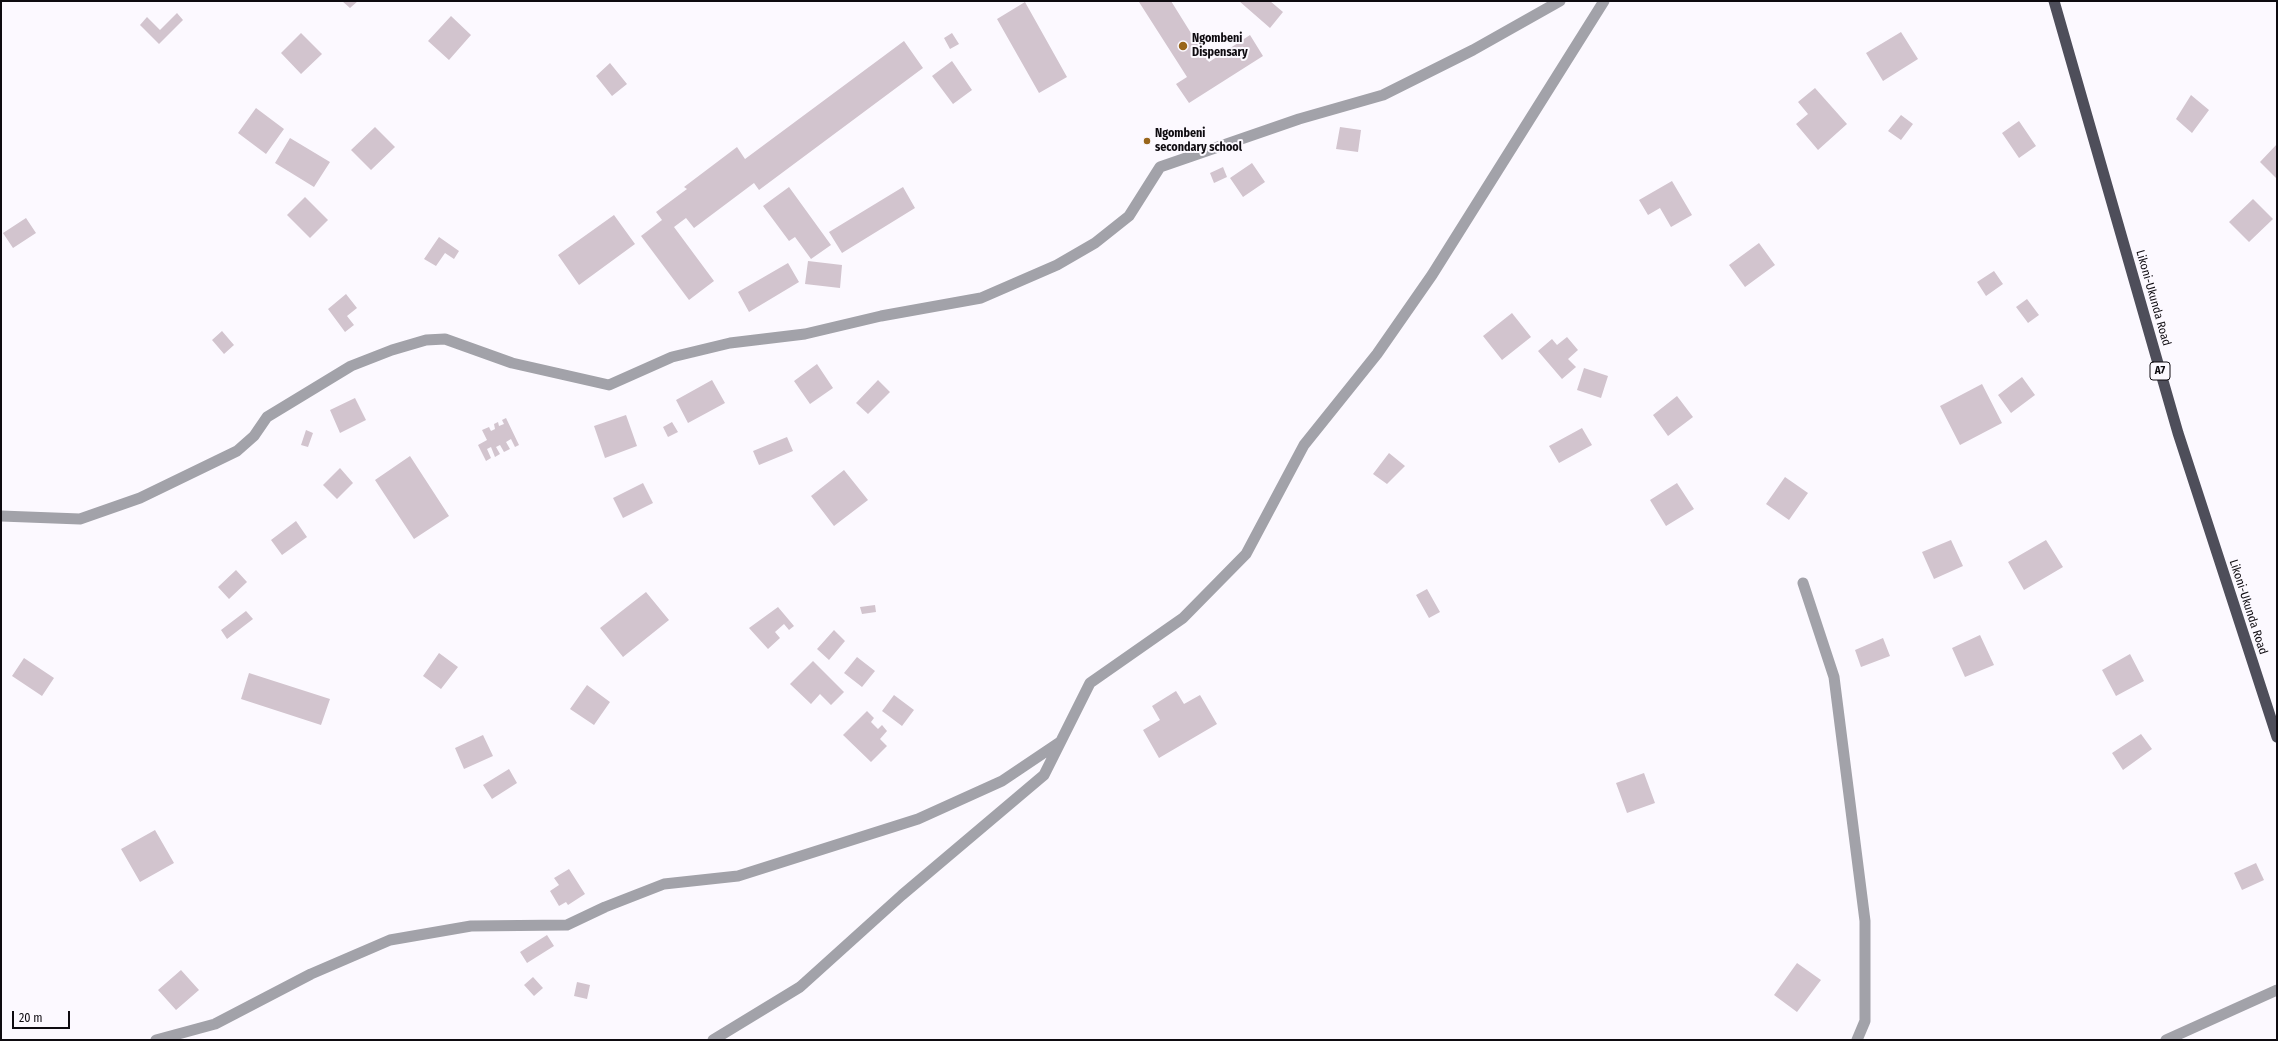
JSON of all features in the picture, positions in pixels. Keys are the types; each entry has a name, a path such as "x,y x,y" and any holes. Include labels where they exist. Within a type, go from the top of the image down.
{"highway":[{"name":"Likoni-Ukunda Road","path":"2054,1 2178,433 2277,737"}],"street":[{"path":"1,516 80,519 140,498 237,451 254,436 267,417 351,366 392,350 426,340 446,339 512,363 609,384 672,358 730,343 805,334 881,316 981,298 1057,265 1095,244 1130,216 1160,167 1299,119 1383,94 1473,50 1560,1"},
{"path":"713,1040 800,987 902,895 1044,775 1090,683 1183,618 1246,554 1304,445 1377,354 1432,275 1604,1"},
{"path":"1803,583 1834,677 1864,921 1865,1022 1857,1040"},
{"path":"156,1040 215,1024 311,974 390,940 471,926 567,925 605,907 664,884 738,876 918,819 1002,781 1060,742"},
{"path":"2166,1040 2277,990"}],"building":[{"path":"342,1 358,1 350,8"},
{"name":"Ngombeni Dispensary","path":"1171,1 1209,62 1250,35 1263,56 1189,103 1176,84 1187,77 1139,2"},
{"path":"1239,1 1270,1 1283,12 1270,28"},
{"path":"1025,2 1067,77 1039,93 997,19"},
{"path":"177,13 183,20 159,44 140,25 147,17 160,30"},
{"path":"451,16 471,35 449,60 428,41"},
{"path":"1901,32 1918,59 1883,81 1866,53"},
{"path":"301,33 322,54 301,74 281,53"},
{"path":"952,33 959,44 950,49 944,38"},
{"path":"904,41 923,68 759,190 754,183 694,228 686,218 674,227 714,281 689,300 641,236 662,220 656,212 687,189 684,187 737,147 745,159"},
{"path":"952,61 972,90 953,104 932,76"},
{"path":"610,63 627,84 612,96 596,76"},
{"path":"1815,88 1847,124 1818,150 1796,124 1808,114 1798,102"},
{"path":"2191,95 2209,110 2192,133 2176,119"},
{"path":"256,108 284,129 266,154 238,133"},
{"path":"1901,115 1913,124 1901,140 1888,131"},
{"path":"2019,121 2036,146 2019,158 2002,133"},
{"path":"375,127 395,147 371,170 351,150"},
{"path":"1340,127 1361,130 1358,152 1336,149"},
{"path":"290,138 330,162 314,187 275,163"},
{"path":"2277,144 2277,179 2260,162"},
{"path":"1252,163 1265,182 1243,197 1230,178"},
{"path":"1223,167 1227,177 1214,183 1210,173"},
{"path":"1672,181 1692,215 1671,227 1660,208 1648,215 1639,200"},
{"path":"789,187 831,245 811,259 795,237 789,241 763,206"},
{"path":"903,187 915,208 842,253 829,232"},
{"path":"305,197 328,220 310,238 287,215"},
{"path":"2253,199 2273,219 2249,242 2229,222"},
{"path":"614,215 635,244 579,285 558,255"},
{"path":"26,218 36,233 13,248 3,233"},
{"path":"439,237 459,251 454,259 445,253 436,266 424,259"},
{"path":"1759,243 1775,265 1745,287 1729,265"},
{"path":"808,261 842,265 840,288 805,284"},
{"path":"788,263 799,282 749,312 738,292"},
{"path":"1994,271 2003,284 1986,296 1977,282"},
{"path":"346,294 357,308 347,316 354,325 345,332 328,309"},
{"path":"2027,299 2039,315 2028,323 2016,307"},
{"path":"1512,313 1531,337 1502,360 1483,336"},
{"path":"222,331 234,345 224,354 212,340"},
{"path":"1567,337 1578,350 1568,359 1576,367 1562,379 1538,351 1552,339 1557,345"},
{"path":"817,364 833,388 810,404 794,381"},
{"path":"1584,368 1608,376 1601,398 1577,390"},
{"path":"2022,377 2035,395 2011,413 1998,395"},
{"path":"712,380 725,403 688,423 676,400"},
{"path":"878,380 890,392 868,414 856,403"},
{"path":"1982,384 2002,423 1960,445 1940,406"},
{"path":"1677,396 1693,417 1668,436 1653,415"},
{"path":"355,398 366,420 340,433 330,410"},
{"path":"626,415 637,446 605,458 594,426"},
{"path":"506,418 519,445 515,447 511,439 506,442 510,449 504,452 500,445 496,447 500,454 495,457 491,447 487,449 491,458 486,461 478,445 487,440 482,430 489,427 491,431 495,429 494,424 498,422 499,426 504,424 502,420"},
{"path":"672,422 678,432 668,437 663,427"},
{"path":"1582,428 1592,445 1559,463 1549,446"},
{"path":"306,430 313,433 308,447 301,445"},
{"path":"787,437 793,451 759,465 753,451"},
{"path":"1389,453 1405,466 1387,484 1373,474"},
{"path":"410,456 449,516 414,539 375,480"},
{"path":"340,468 353,483 337,499 323,485"},
{"path":"844,470 868,500 834,526 811,496"},
{"path":"1785,477 1808,493 1789,520 1766,504"},
{"path":"643,483 653,503 623,518 613,498"},
{"path":"1677,483 1694,509 1666,526 1650,500"},
{"path":"296,521 307,537 282,555 271,540"},
{"path":"1951,540 1963,566 1934,579 1922,552"},
{"path":"2046,540 2063,567 2024,590 2008,562"},
{"path":"236,570 247,582 229,599 218,587"},
{"path":"1427,589 1440,612 1429,618 1416,595"},
{"path":"646,592 669,620 623,657 600,628"},
{"path":"875,605 876,612 862,614 860,607"},
{"path":"778,607 794,626 789,630 784,624 775,632 780,638 768,649 749,628"},
{"path":"246,611 253,619 227,639 221,630"},
{"path":"834,630 845,641 829,660 817,649"},
{"path":"1980,635 1994,665 1965,677 1952,648"},
{"path":"1883,638 1890,656 1861,667 1855,650"},
{"path":"439,653 458,667 441,689 423,676"},
{"path":"2130,654 2144,681 2116,696 2102,670"},
{"path":"857,657 875,671 862,687 844,673"},
{"path":"24,658 54,678 42,696 12,676"},
{"path":"813,661 844,692 831,705 820,694 811,704 790,684"},
{"path":"249,673 330,699 321,725 241,699"},
{"path":"587,685 610,702 594,725 570,709"},
{"path":"1176,691 1184,704 1200,695 1217,724 1159,758 1143,730 1160,720 1152,706"},
{"path":"894,695 914,710 902,726 882,711"},
{"path":"867,711 874,718 871,722 878,729 882,725 887,731 880,739 887,746 871,762 843,735"},
{"path":"2141,734 2152,749 2123,770 2112,753"},
{"path":"483,735 493,756 464,769 455,748"},
{"path":"509,769 517,783 492,799 483,785"},
{"path":"1644,773 1655,803 1627,813 1616,783"},
{"path":"155,830 174,863 140,882 121,849"},
{"path":"2256,863 2264,880 2242,890 2234,873"},
{"path":"569,869 585,894 568,905 566,902 559,906 550,891 559,885 554,878"},
{"path":"547,935 554,946 527,963 520,952"},
{"path":"1797,963 1821,980 1797,1012 1774,995"},
{"path":"181,970 199,990 176,1010 158,990"},
{"path":"533,977 543,988 534,996 524,985"},
{"path":"577,982 590,985 587,999 574,996"}],"place":[{"name":"Ngombeni Dispensary","path":"1183,46"},
{"name":"Ngombeni secondary school","path":"1147,141"}]}
